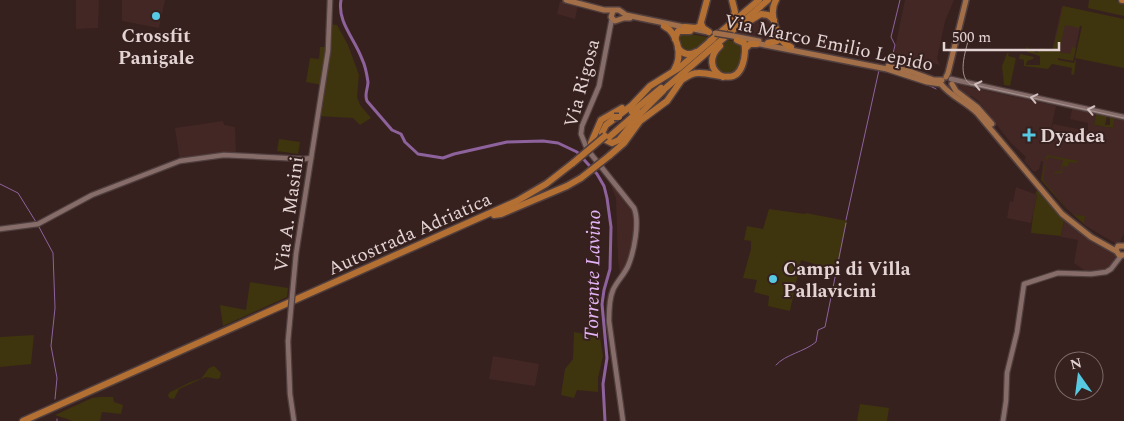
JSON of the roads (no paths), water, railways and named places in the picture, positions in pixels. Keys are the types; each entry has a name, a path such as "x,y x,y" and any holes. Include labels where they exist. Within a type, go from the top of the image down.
{"highway":[{"path":"674,39 678,31 697,28 701,23 707,0"},
{"path":"663,91 640,114 619,140 614,143 608,142 602,135 604,127 632,106 650,86 684,64 735,15 735,5 732,0"},
{"path":"678,48 683,53 692,54 759,0"},
{"name":"Autostrada Adriatica","path":"606,137 763,0"},
{"name":"Autostrada Adriatica","path":"32,421 494,215 538,193 663,91 768,0"},
{"path":"774,0 772,9 774,20 782,42 791,47"},
{"path":"723,77 714,69 712,59 716,50 774,0"},
{"path":"684,68 651,92 623,116 608,118 603,122 600,130 603,141 610,145 620,142 631,128 670,98 680,81 694,68 759,15 768,15 774,20"},
{"path":"701,23 703,28 715,34"},
{"path":"664,26 671,30 680,55 678,62 668,75"},
{"path":"768,43 777,41 779,38 778,31"},
{"path":"732,38 744,43 746,48"},
{"path":"680,81 695,73 723,77 733,76 740,70 746,48 750,44 757,44"},
{"path":"574,164 591,143 601,120 638,99"},
{"path":"494,215 501,214 559,190 580,178 624,143 640,121"},
{"name":"Autostrada Adriatica","path":"23,421 517,201 546,184 574,164"}],"main road":[{"name":"Via Marco Emilio Lepido","path":"566,0 604,10 616,16 688,29"},
{"path":"966,0 945,83 966,97 981,111 1063,210 1088,231 1113,245 1121,252"},
{"name":"Via Marco Emilio Lepido","path":"616,16 631,16 757,44 887,68 927,82 945,83"},
{"name":"Via Marco Emilio Lepido","path":"732,38 791,47 900,68 945,83"}],"street":[{"name":"Via A. Masini","path":"294,421 290,401 288,340 296,254 328,51 330,0"},
{"name":"Via Rigosa","path":"616,16 611,28 599,86 582,126 581,134 587,148 634,208 637,220 631,257 627,268 612,292 609,309 622,421"},
{"name":"Via Marco Emilio Lepido","path":"945,83 1124,117"},
{"path":"0,229 38,224 92,195 180,161 224,155 310,160"},
{"path":"1003,421 1007,373 1018,332 1024,284 1058,273 1091,274 1106,272 1111,269 1121,252"}],"waterway":[{"name":"Torrente Lavino","path":"341,0 340,8 344,23 366,70 368,82 367,101 392,130 401,134 405,142 418,154 443,158 507,142 543,141 558,143 577,152 597,174 604,186 611,227 610,269 602,304 607,358 603,384 605,421"},
{"path":"892,58 895,45 891,37 900,0"},
{"path":"846,220 879,70"},
{"path":"926,84 936,89"},
{"path":"0,184 18,193 36,222"},
{"path":"776,365 785,358 816,342 818,330 825,327 846,223"},
{"path":"39,227 53,253 55,308 51,346 57,378 55,399"}],"tram line":[{"path":"970,33 963,67 966,80 970,84 1124,118"}],"place":[{"name":"Crossfit Panigale","path":"156,16"},
{"name":"Dyadea","path":"1029,135"},
{"name":"Campi di Villa Pallavicini","path":"773,279"}]}
